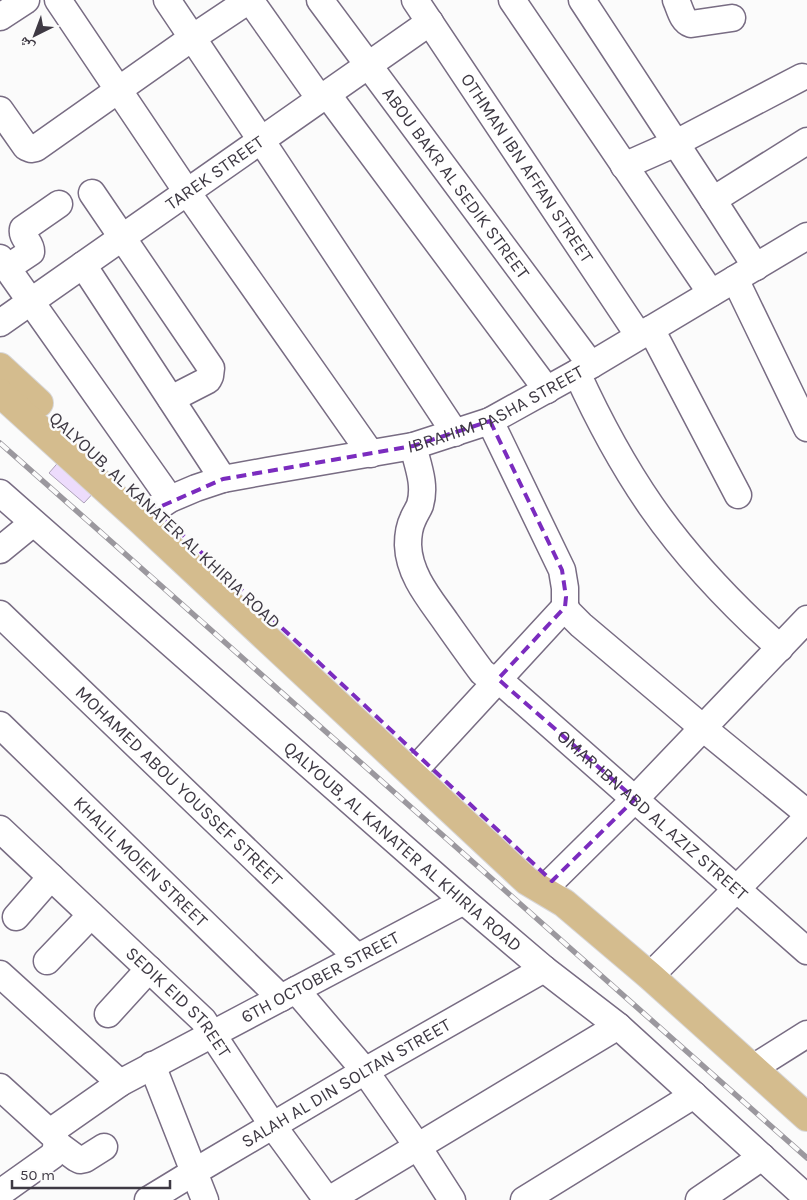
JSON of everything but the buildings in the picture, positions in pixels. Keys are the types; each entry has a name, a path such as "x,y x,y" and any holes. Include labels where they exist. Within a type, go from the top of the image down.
{"main road":[{"name":"QALYOUB, AL KANATER AL KHIRIA ROAD","path":"0,367 162,504 423,762 558,892 807,1117"},
{"name":"QALYOUB, AL KANATER AL KHIRIA ROAD","path":"0,393 140,520 527,881 558,892"}],"street":[{"path":"0,17 26,0"},
{"path":"58,0 187,192 371,454"},
{"path":"167,0 455,433"},
{"path":"0,110 26,147 34,149 249,0 547,390"},
{"name":"ABOU BAKR AL SEDIK STREET","path":"320,0 584,369 593,408 611,442 652,506 705,574 780,648"},
{"name":"OTHMAN IBN AFFAN STREET","path":"415,0 645,333 738,495"},
{"path":"512,0 711,293"},
{"path":"582,0 713,200 745,273 807,428"},
{"path":"676,0 684,20 689,23 694,24 732,18"},
{"name":"TAREK STREET","path":"0,323 430,22"},
{"path":"624,166 676,143 802,77"},
{"path":"713,200 807,141"},
{"path":"92,193 211,368 208,380 171,400"},
{"path":"59,204 24,229 22,233 31,248 31,252 3,263 162,504"},
{"name":"IBRAHIM PASHA STREET","path":"162,504 196,488 223,479 413,446 490,421 584,369 745,273 805,241"},
{"path":"83,265 223,479"},
{"path":"490,421 562,570 565,588 565,607 569,613 703,728 807,813"},
{"name":"OMAR IBN ABD AL AZIZ STREET","path":"413,446 422,483 422,495 409,532 408,547 411,561 424,591 482,672 487,676 498,679 807,951"},
{"name":"QALYOUB, AL KANATER AL KHIRIA ROAD","path":"0,493 464,901 544,969 618,1026 807,1198"},
{"path":"0,550 33,523"},
{"path":"423,762 565,607"},
{"name":"MOHAMED ABOU YOUSSEF STREET","path":"0,614 357,956"},
{"path":"558,892 635,799 807,619"},
{"name":"KHALIL MOIEN STREET","path":"0,725 288,994 365,1072 418,1147 452,1200"},
{"path":"650,976 807,818"},
{"name":"SEDIK EID STREET","path":"4,841 51,877 204,1020 273,1126 328,1200"},
{"path":"16,917 51,877"},
{"name":"6TH OCTOBER STREET","path":"0,1193 52,1156 56,1150 54,1138 120,1083 464,901"},
{"path":"47,961 92,915"},
{"path":"108,1014 149,969"},
{"name":"SALAH AL DIN SOLTAN STREET","path":"148,1200 544,969"},
{"path":"0,974 120,1083"},
{"path":"328,1200 618,1026"},
{"path":"753,1068 807,1034"},
{"path":"152,1065 205,1200"},
{"path":"0,1087 80,1160 85,1159 104,1146"},
{"path":"524,1200 694,1095"},
{"path":"699,1200 762,1157"}],"highlighted area":[{"path":"490,421 562,570 566,597 565,607 498,679 635,799 552,881 155,509 223,479 413,446"}],"railway":[{"path":"0,443 807,1158"}]}
